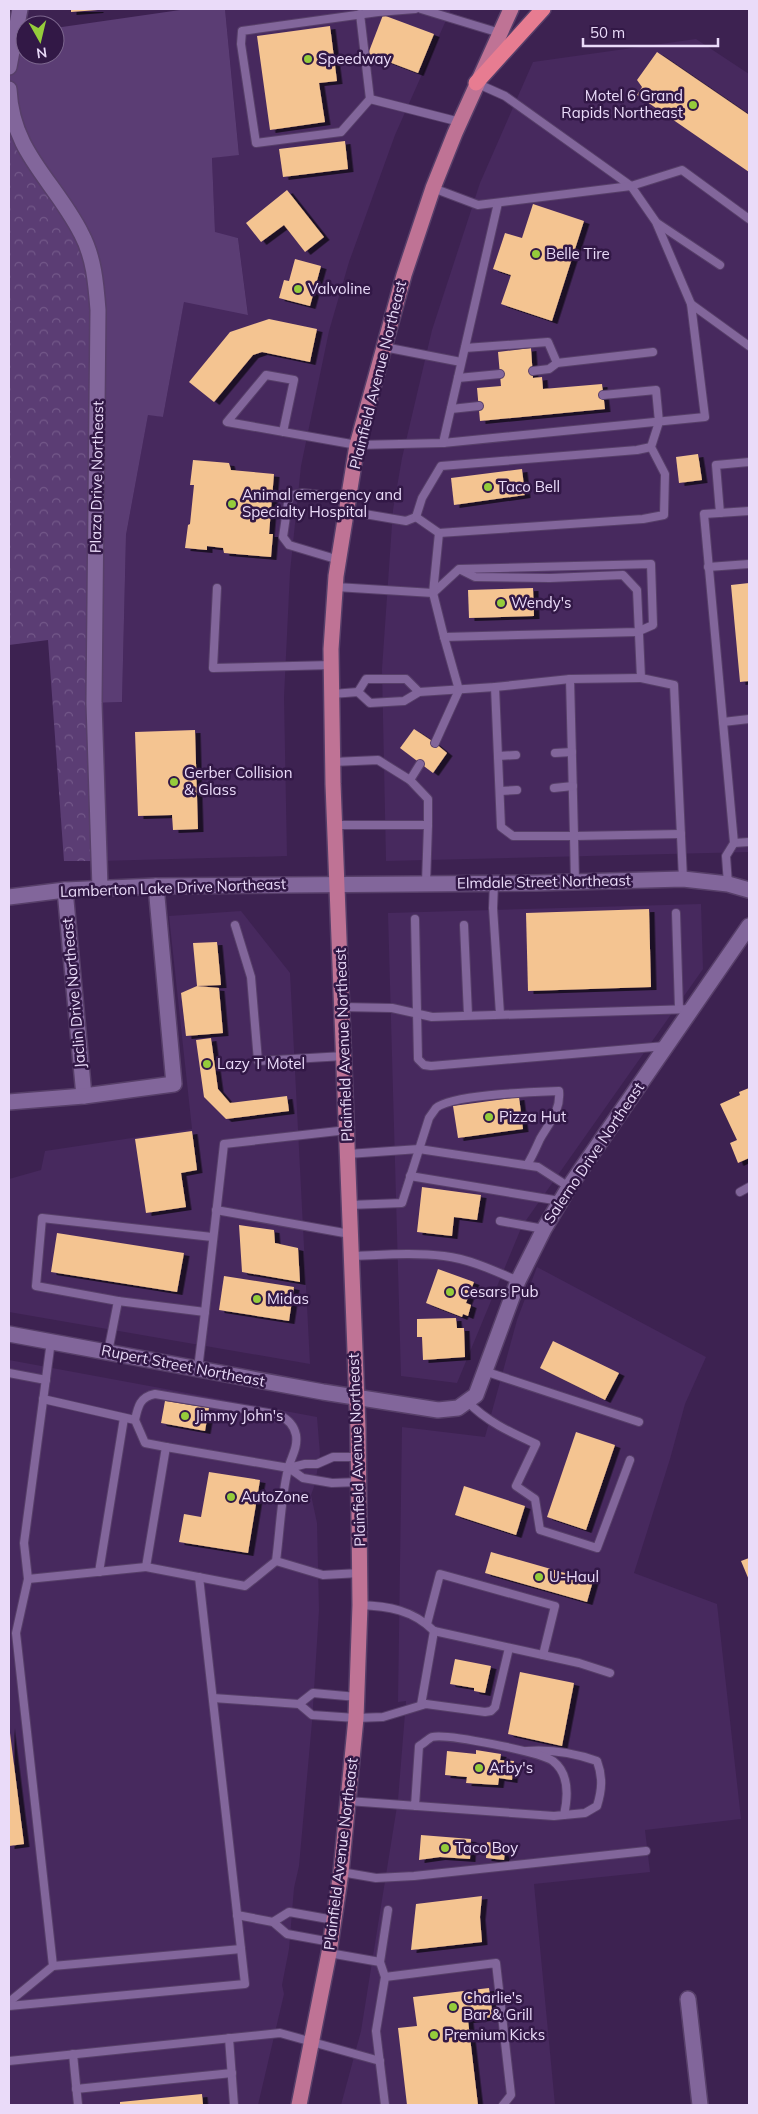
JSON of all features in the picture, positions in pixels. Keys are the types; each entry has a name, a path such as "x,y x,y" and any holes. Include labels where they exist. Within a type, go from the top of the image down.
{"highway":[{"path":"476,83 543,9"}],"main road":[{"name":"Plainfield Avenue Northeast","path":"299,2105 313,2042 330,1948 341,1872 356,1718 360,1606 359,1482 333,762 332,665 336,587 357,445 404,275 433,188 476,83 511,9"}],"street":[{"path":"9,67 20,9"},
{"name":"Plaza Drive Northeast","path":"9,89 10,108 22,144 39,172 61,199 82,234 94,269 98,320 94,703 100,888"},
{"name":"Elmdale Street Northeast","path":"337,884 683,879 728,884 749,890"},
{"name":"Lamberton Lake Drive Northeast","path":"9,896 100,888 337,884"},
{"path":"9,1102 84,1096 174,1084 156,886"},
{"name":"Jaclin Drive Northeast","path":"65,890 84,1096"},
{"name":"Salerno Drive Northeast","path":"468,1402 476,1395 518,1281 560,1201 667,1046 686,1009 749,926"},
{"name":"Rupert Street Northeast","path":"9,1334 356,1397"},
{"path":"356,1397 443,1410 458,1408 468,1402"},
{"path":"688,1999 700,2105"}],"lane":[{"path":"360,14 370,100 342,132 256,143 241,44 242,31 360,14 415,9"},
{"path":"421,9 500,33"},
{"path":"283,432 294,380 266,375 227,422 283,432 357,445 443,443 705,417 691,304 656,222 631,186 505,96 476,83"},
{"path":"370,100 460,122"},
{"path":"433,188 478,205 631,186 682,170 749,219"},
{"path":"443,443 498,203"},
{"path":"656,222 720,265"},
{"path":"691,304 749,346"},
{"path":"465,348 548,342 558,363"},
{"path":"384,347 462,362"},
{"path":"533,370 549,369 558,363 653,352"},
{"path":"458,378 500,374"},
{"path":"416,517 439,534 664,516 665,474 652,447 659,422 656,390 603,395"},
{"path":"451,409 479,406"},
{"path":"416,517 422,498 440,466 637,450 652,447"},
{"path":"720,513 716,465 749,462"},
{"path":"339,560 289,545 283,537 289,496 303,493 406,521 416,517"},
{"path":"728,884 726,856 734,843 704,514 749,511"},
{"path":"436,742 459,690 434,593 439,534"},
{"path":"336,587 434,593 459,568 651,564 654,625 638,632 444,637"},
{"path":"708,567 749,564"},
{"path":"459,568 475,577 550,578 623,575 637,590 641,678"},
{"path":"217,588 213,668 332,665"},
{"path":"332,694 358,692 370,703 404,701 419,692 570,680 641,678 674,685 683,879"},
{"path":"358,692 366,679 406,679 419,692"},
{"path":"570,680 575,882"},
{"path":"495,687 501,827 513,836 681,834"},
{"path":"723,722 749,719"},
{"path":"555,753 572,752"},
{"path":"498,756 516,755"},
{"path":"333,762 378,760 410,780 428,799 426,883"},
{"path":"410,780 420,764"},
{"path":"554,788 573,786"},
{"path":"500,791 517,790"},
{"path":"335,825 428,825"},
{"path":"734,843 749,842"},
{"path":"494,883 493,908 500,1014"},
{"path":"342,1008 392,1008 432,1017 686,1009 676,913"},
{"path":"415,919 418,1059 424,1065 431,1066 667,1046"},
{"path":"235,925 251,977 258,1061 344,1056"},
{"path":"464,925 468,1015"},
{"path":"349,1205 402,1203 429,1118 437,1107 454,1101 503,1094 559,1091 560,1099 557,1113 528,1165"},
{"path":"198,1369 224,1144 347,1130"},
{"path":"348,1154 419,1149 538,1167 569,1186"},
{"path":"410,1176 560,1201"},
{"path":"740,1192 749,1187"},
{"path":"216,1210 350,1234"},
{"path":"205,1312 118,1301 36,1286 42,1218 212,1237"},
{"path":"500,1221 544,1229"},
{"path":"350,1256 400,1254 445,1256 489,1269 518,1281"},
{"path":"108,1352 118,1301"},
{"path":"51,1341 24,1542 28,1579 16,1633 53,1966"},
{"path":"484,1371 639,1422"},
{"path":"9,1373 46,1380"},
{"path":"28,1579 146,1568 246,1586 276,1561 288,1468 296,1450 296,1436 289,1420 280,1415 155,1394 147,1396 141,1400 134,1420 145,1443 288,1468 305,1464 317,1464 333,1457 358,1457"},
{"path":"43,1399 134,1420"},
{"path":"468,1402 479,1414 536,1444 516,1486 535,1498 540,1530 597,1548 630,1460"},
{"path":"99,1572 124,1418"},
{"path":"146,1568 166,1446"},
{"path":"288,1468 302,1478 332,1483 359,1482"},
{"path":"276,1561 323,1575 360,1573"},
{"path":"427,1624 440,1574 554,1606 543,1655"},
{"path":"9,2006 246,1984 199,1577"},
{"path":"360,1606 385,1606 420,1618 434,1631 543,1655 610,1673"},
{"path":"421,1705 434,1631"},
{"path":"213,1698 299,1704 312,1715 356,1718 383,1717 426,1704 485,1712 491,1711 498,1697 508,1648"},
{"path":"299,1704 313,1693 357,1697"},
{"path":"415,1806 419,1746 432,1737 478,1741 522,1751 553,1761 564,1774 567,1790 564,1815"},
{"path":"348,1801 554,1816 586,1813 597,1806 601,1792 602,1773 597,1761 550,1750 522,1751"},
{"path":"341,1872 376,1878 414,1876 646,1851"},
{"path":"385,2105 376,2031 385,1977 380,1962 388,1910"},
{"path":"273,1922 289,1912 334,1920"},
{"path":"237,1915 273,1922 287,1934 380,1962"},
{"path":"9,2002 53,1966 241,1949"},
{"path":"385,1977 496,1963 511,2095 503,2105"},
{"path":"9,2060 280,2033 380,2060"},
{"path":"229,2038 234,2105"},
{"path":"74,2054 78,2105"},
{"path":"76,2089 232,2074"}],"shaded area":[{"path":"225,9 451,9 395,135 349,262 329,331 301,466 290,572 284,697 287,856 99,861 94,703 122,702 126,535 148,414 163,417 184,301 248,314 238,238 215,233 212,158 239,154"},
{"path":"696,39 749,74 749,852 386,861 382,669 393,510 402,458 432,330 480,183 533,62"},
{"path":"701,904 703,969 522,1226 457,1383 401,1376 388,913"},
{"path":"241,911 290,973 310,1364 9,1312 9,1179 41,1170 45,1151 192,1129 169,916"},
{"path":"537,1267 706,1357 685,1404 670,1459 634,1573 717,1604 741,1819 645,1830 650,1872 534,1884 555,2105 341,2105 361,2031 398,1800 406,1701 398,1702 402,1427 485,1437 517,1320"},
{"path":"9,1360 317,1417 320,1454 315,1484 311,1495 317,1523 319,1610 312,1722 299,1866 294,1888 289,1949 282,1985 284,1994 258,2105 9,2105"}],"green space":[{"path":"187,9 225,9 239,155 212,158 215,232 238,238 248,315 184,302 163,417 148,415 126,535 122,702 94,703 39,172 9,89 9,67 15,38 15,65 65,65 65,27"},
{"path":"9,89 10,108 94,269 99,861 64,861 48,640 9,645"}],"building":[{"path":"71,9 98,9 98,10 71,12"},
{"path":"383,15 434,34 418,73 368,54"},
{"path":"330,26 337,81 319,83 325,122 270,130 257,36"},
{"name":"Motel 6 Grand Rapids Northeast","path":"657,52 749,115 749,172 637,95 642,87 637,80"},
{"path":"345,141 348,169 283,177 279,149"},
{"path":"287,190 324,237 305,252 284,225 261,242 246,223"},
{"name":"Belle Tire","path":"533,204 584,221 552,321 501,304 511,275 493,269 505,233 522,238"},
{"name":"Valvoline","path":"295,259 321,266 310,306 279,298 284,280 289,281"},
{"path":"269,319 317,329 310,362 262,352 253,355 214,402 189,382 230,332"},
{"path":"531,348 533,378 542,377 543,389 602,384 605,409 480,421 477,388 501,386 498,352"},
{"path":"698,454 702,480 679,483 676,457"},
{"name":"Animal emergency and Specialty Hospital","path":"193,460 229,463 231,470 274,474 269,534 273,534 271,557 224,553 223,548 207,546 207,550 185,548 188,525 190,524 194,485 190,485"},
{"name":"Taco Bell","path":"522,469 525,495 454,505 451,478"},
{"path":"749,583 749,681 740,682 731,585"},
{"name":"Wendy's","path":"533,588 534,616 469,618 468,590"},
{"path":"414,729 447,753 433,773 400,748"},
{"path":"195,730 198,829 173,830 172,815 138,816 135,732"},
{"path":"649,909 651,987 528,991 526,913"},
{"path":"217,942 221,985 197,986 193,943"},
{"name":"Lazy T Motel","path":"197,986 219,988 223,1033 186,1036 181,993"},
{"name":"Lazy T Motel","path":"211,1038 218,1089 230,1103 287,1096 289,1111 226,1119 204,1097 196,1040"},
{"path":"749,1088 749,1158 738,1163 730,1143 737,1140 720,1104 740,1095 739,1092"},
{"name":"Pizza Hut","path":"519,1097 523,1129 458,1138 453,1106"},
{"path":"192,1131 197,1170 181,1173 186,1207 146,1213 135,1139"},
{"path":"422,1187 481,1195 477,1220 454,1217 452,1236 417,1232"},
{"path":"239,1225 274,1230 275,1243 298,1248 300,1282 242,1272"},
{"path":"57,1233 184,1253 177,1292 51,1272"},
{"name":"Cesars Pub","path":"438,1269 474,1282 466,1303 471,1305 468,1316 463,1314 462,1317 426,1303"},
{"name":"Midas","path":"224,1276 294,1287 289,1321 219,1310"},
{"path":"456,1318 457,1328 464,1328 465,1357 423,1360 422,1337 417,1337 417,1319"},
{"path":"553,1341 619,1373 605,1400 540,1368"},
{"name":"Jimmy John's","path":"165,1401 209,1408 205,1431 161,1423"},
{"path":"576,1432 615,1445 586,1530 547,1517"},
{"name":"AutoZone","path":"209,1472 260,1480 248,1553 179,1542 184,1514 201,1517"},
{"path":"464,1486 525,1506 516,1535 455,1515"},
{"name":"U-Haul","path":"491,1552 593,1581 587,1602 485,1573"},
{"path":"749,1558 749,1580 741,1561"},
{"path":"455,1659 491,1666 485,1693 474,1691 474,1688 450,1684"},
{"path":"520,1672 574,1683 562,1746 508,1734"},
{"path":"9,1725 24,1844 9,1846"},
{"name":"Arby's","path":"476,1750 501,1754 500,1760 514,1761 512,1780 499,1778 498,1785 466,1783 467,1777 445,1775 447,1751 476,1754"},
{"name":"Taco Boy","path":"421,1835 471,1839 470,1859 440,1857 419,1860"},
{"path":"487,1842 506,1844 504,1860 486,1858"},
{"path":"482,1896 480,1917 482,1942 411,1950 416,1904"},
{"path":"489,1988 493,2017 468,2020 478,2105 407,2105 398,2028 417,2026 413,1997"},
{"path":"202,2094 203,2105 120,2105 120,2102"}],"place":[{"name":"Speedway","path":"308,59"},
{"name":"Motel 6 Grand Rapids Northeast","path":"693,105"},
{"name":"Belle Tire","path":"536,254"},
{"name":"Valvoline","path":"298,289"},
{"name":"Taco Bell","path":"488,487"},
{"name":"Animal emergency and Specialty Hospital","path":"232,504"},
{"name":"Wendy's","path":"501,603"},
{"name":"Gerber Collision & Glass","path":"174,782"},
{"name":"Lazy T Motel","path":"207,1064"},
{"name":"Pizza Hut","path":"489,1117"},
{"name":"Cesars Pub","path":"450,1292"},
{"name":"Midas","path":"257,1299"},
{"name":"Jimmy John's","path":"185,1416"},
{"name":"AutoZone","path":"231,1497"},
{"name":"U-Haul","path":"539,1577"},
{"name":"Arby's","path":"479,1768"},
{"name":"Taco Boy","path":"445,1848"},
{"name":"Charlie's Bar & Grill","path":"453,2007"},
{"name":"Premium Kicks","path":"434,2035"}]}
